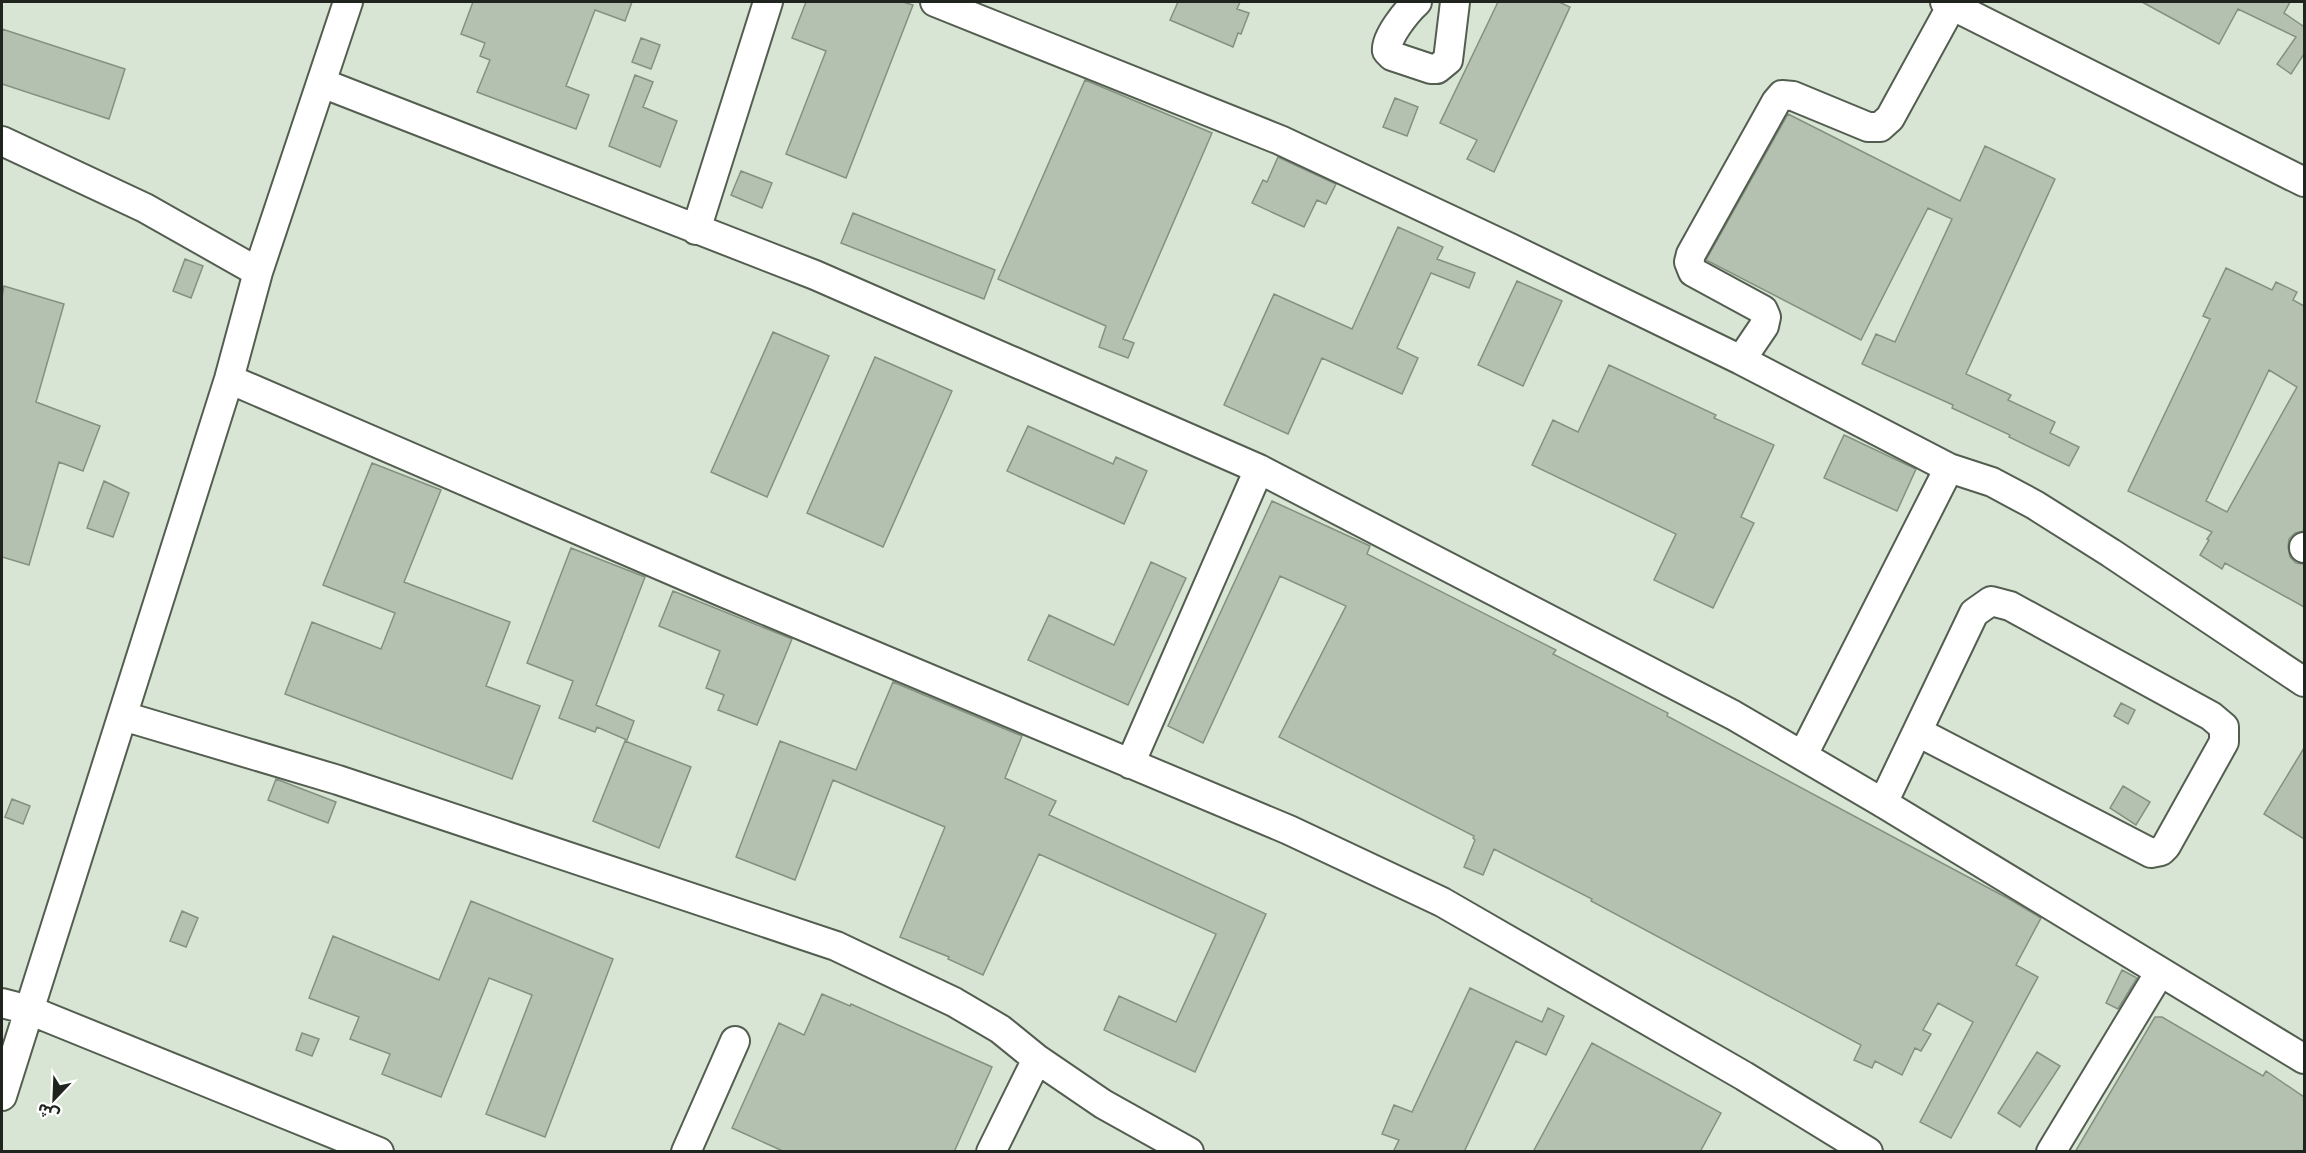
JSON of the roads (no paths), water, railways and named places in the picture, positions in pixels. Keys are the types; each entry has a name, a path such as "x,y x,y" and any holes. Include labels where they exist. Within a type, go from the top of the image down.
{"street":[{"path":"2,1096 229,379 258,272 348,2"},
{"path":"696,230 768,2"},
{"path":"935,2 1280,140 1741,360 1949,468 1992,482 2036,504 2304,682"},
{"path":"1417,2 1408,9 1388,40 1387,51 1392,56 1431,69 1437,69 1448,60 1455,2"},
{"path":"1741,360 1764,326 1766,317 1763,310 1693,272 1689,262 1690,254 1776,102 1782,95 1793,96 1868,127 1880,127 1890,118 1949,3 2304,182"},
{"path":"322,83 815,275 1259,469 1723,709 1883,803 2304,1059"},
{"path":"2,141 145,208 258,272"},
{"path":"229,379 1289,830 1442,902 1744,1076 1868,1152"},
{"path":"1803,755 1949,468"},
{"path":"1130,764 1259,469"},
{"path":"1883,803 1974,613 1991,601 2010,606 2211,716 2224,727 2224,742 2166,846 2161,851 2151,853 1918,732"},
{"path":"123,716 338,780 837,946 954,1002 1000,1029 1037,1059 1103,1104 1189,1152"},
{"path":"2051,1152 2160,972"},
{"path":"2,1003 29,1010 379,1152"},
{"path":"686,1152 735,1041"},
{"path":"991,1152 1037,1059"}]}
